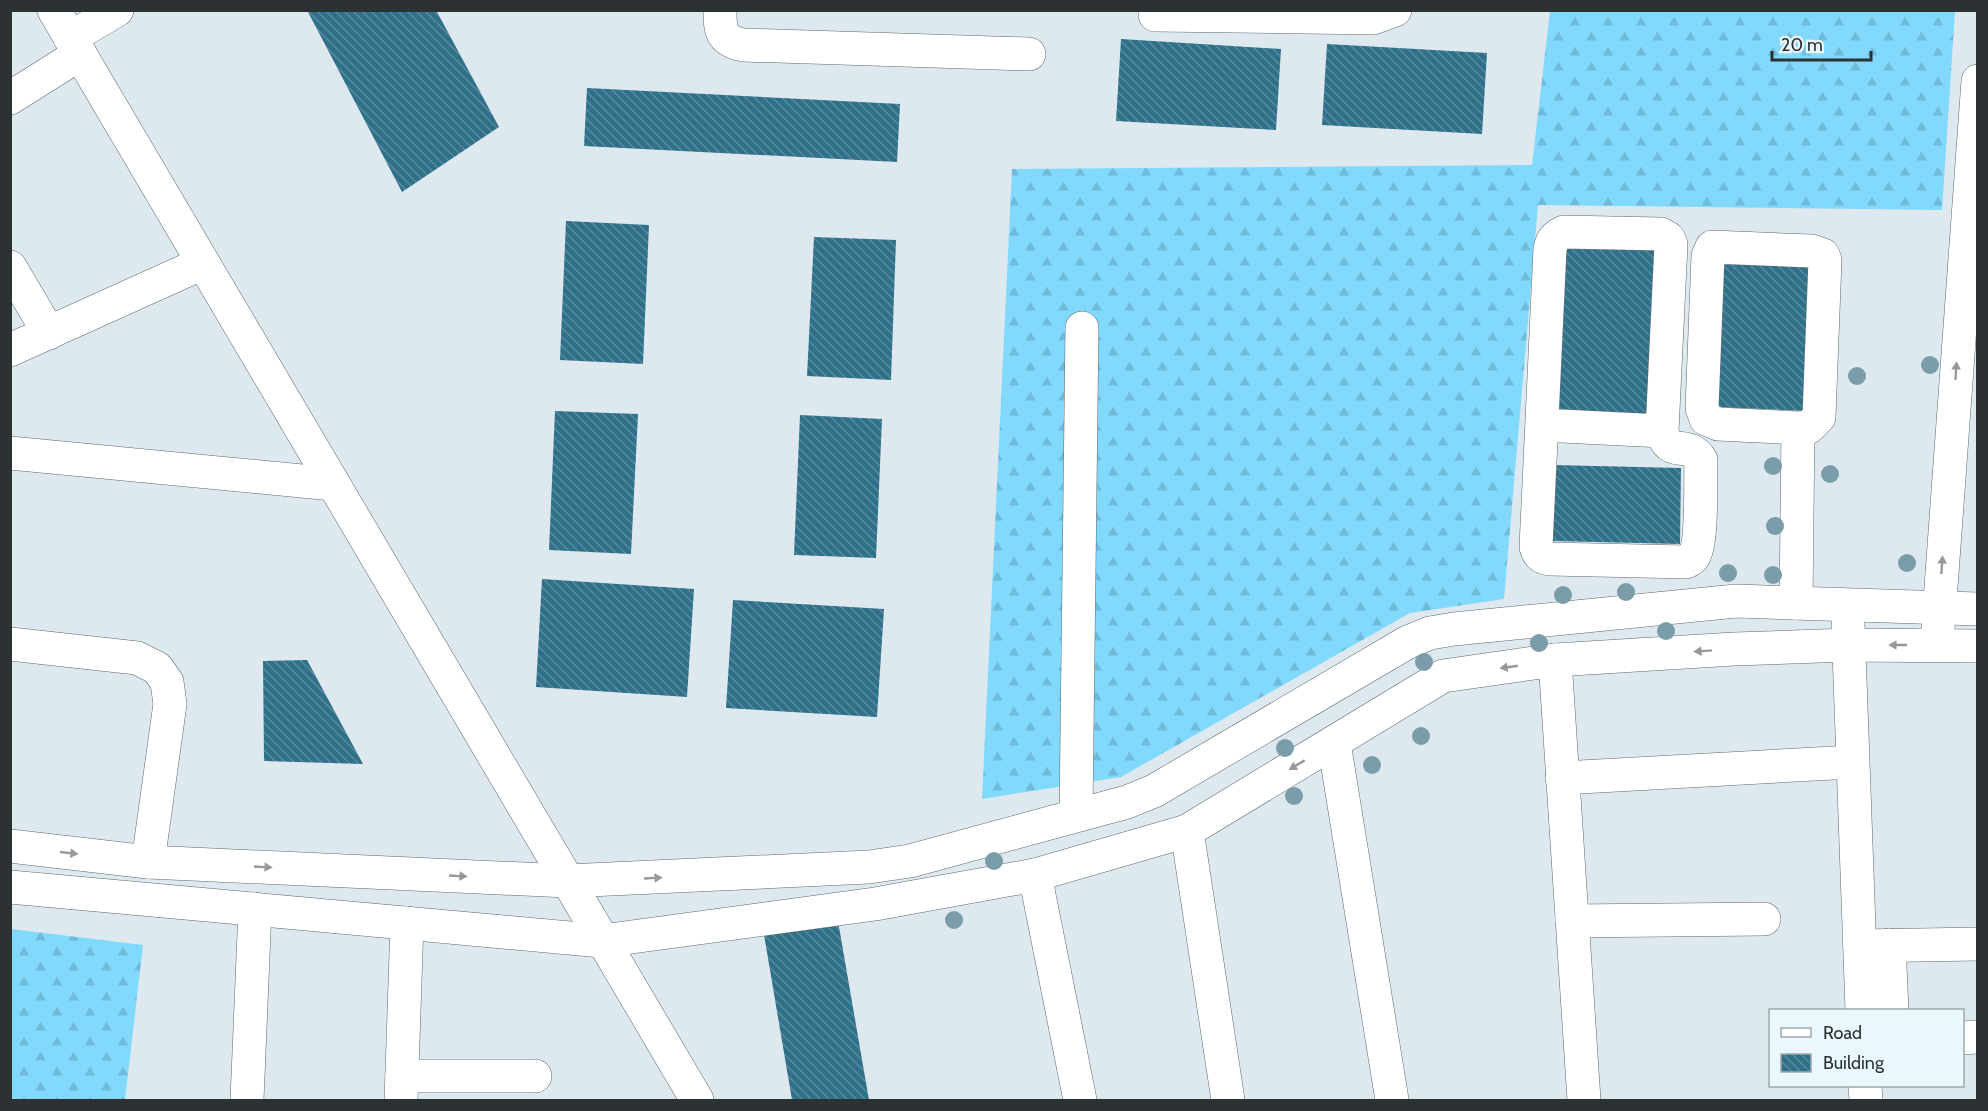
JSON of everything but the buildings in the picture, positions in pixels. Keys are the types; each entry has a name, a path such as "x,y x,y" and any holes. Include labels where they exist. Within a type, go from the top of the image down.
{"street":[{"path":"10,98 68,34 117,10"},
{"path":"720,10 723,35 733,43 742,45 1029,54"},
{"path":"1155,15 1373,18 1395,10"},
{"path":"68,34 697,1101"},
{"path":"1937,645 1977,81"},
{"path":"1564,232 1661,234 1668,238 1671,244 1662,431 1665,442 1671,447 1690,449 1701,460 1698,541 1694,555 1686,562 1550,559 1538,554 1536,547 1542,425 1552,241 1564,232"},
{"path":"1712,248 1811,250 1823,255 1825,260 1819,417 1809,428 1798,428 1718,424 1706,419 1702,408 1708,255 1712,248"},
{"path":"10,350 203,263"},
{"path":"10,267 49,333"},
{"path":"1076,816 1082,328"},
{"path":"1542,425 1662,431"},
{"path":"1796,603 1798,428"},
{"path":"10,453 333,484"},
{"path":"1686,562 1686,606"},
{"path":"10,846 148,862 567,881 869,867 910,861 1127,802 1154,791 1408,642 1430,633 1736,601 1977,609"},
{"path":"1847,605 1852,762 1875,946 1891,1009"},
{"path":"10,887 602,941 875,904 1035,875 1187,831 1443,676 1555,660 1734,649 1937,645 1976,638"},
{"path":"10,644 137,658 157,668 167,682 170,704 148,862"},
{"path":"1555,660 1584,1101"},
{"path":"1334,742 1392,1101"},
{"path":"1562,778 1852,762"},
{"path":"1187,831 1228,1101"},
{"path":"1035,875 1080,1101"},
{"path":"247,1101 255,909"},
{"path":"1572,921 1764,919"},
{"path":"407,923 402,1088 535,1076"},
{"path":"1875,946 1977,944"},
{"path":"1862,1009 1875,946"}],"green space":[{"path":"1550,11 1955,11 1942,210 1538,205 1504,599 1410,613 1121,777 982,799 1012,169 1532,165"},
{"path":"11,929 143,945 125,1100 11,1100"}]}
